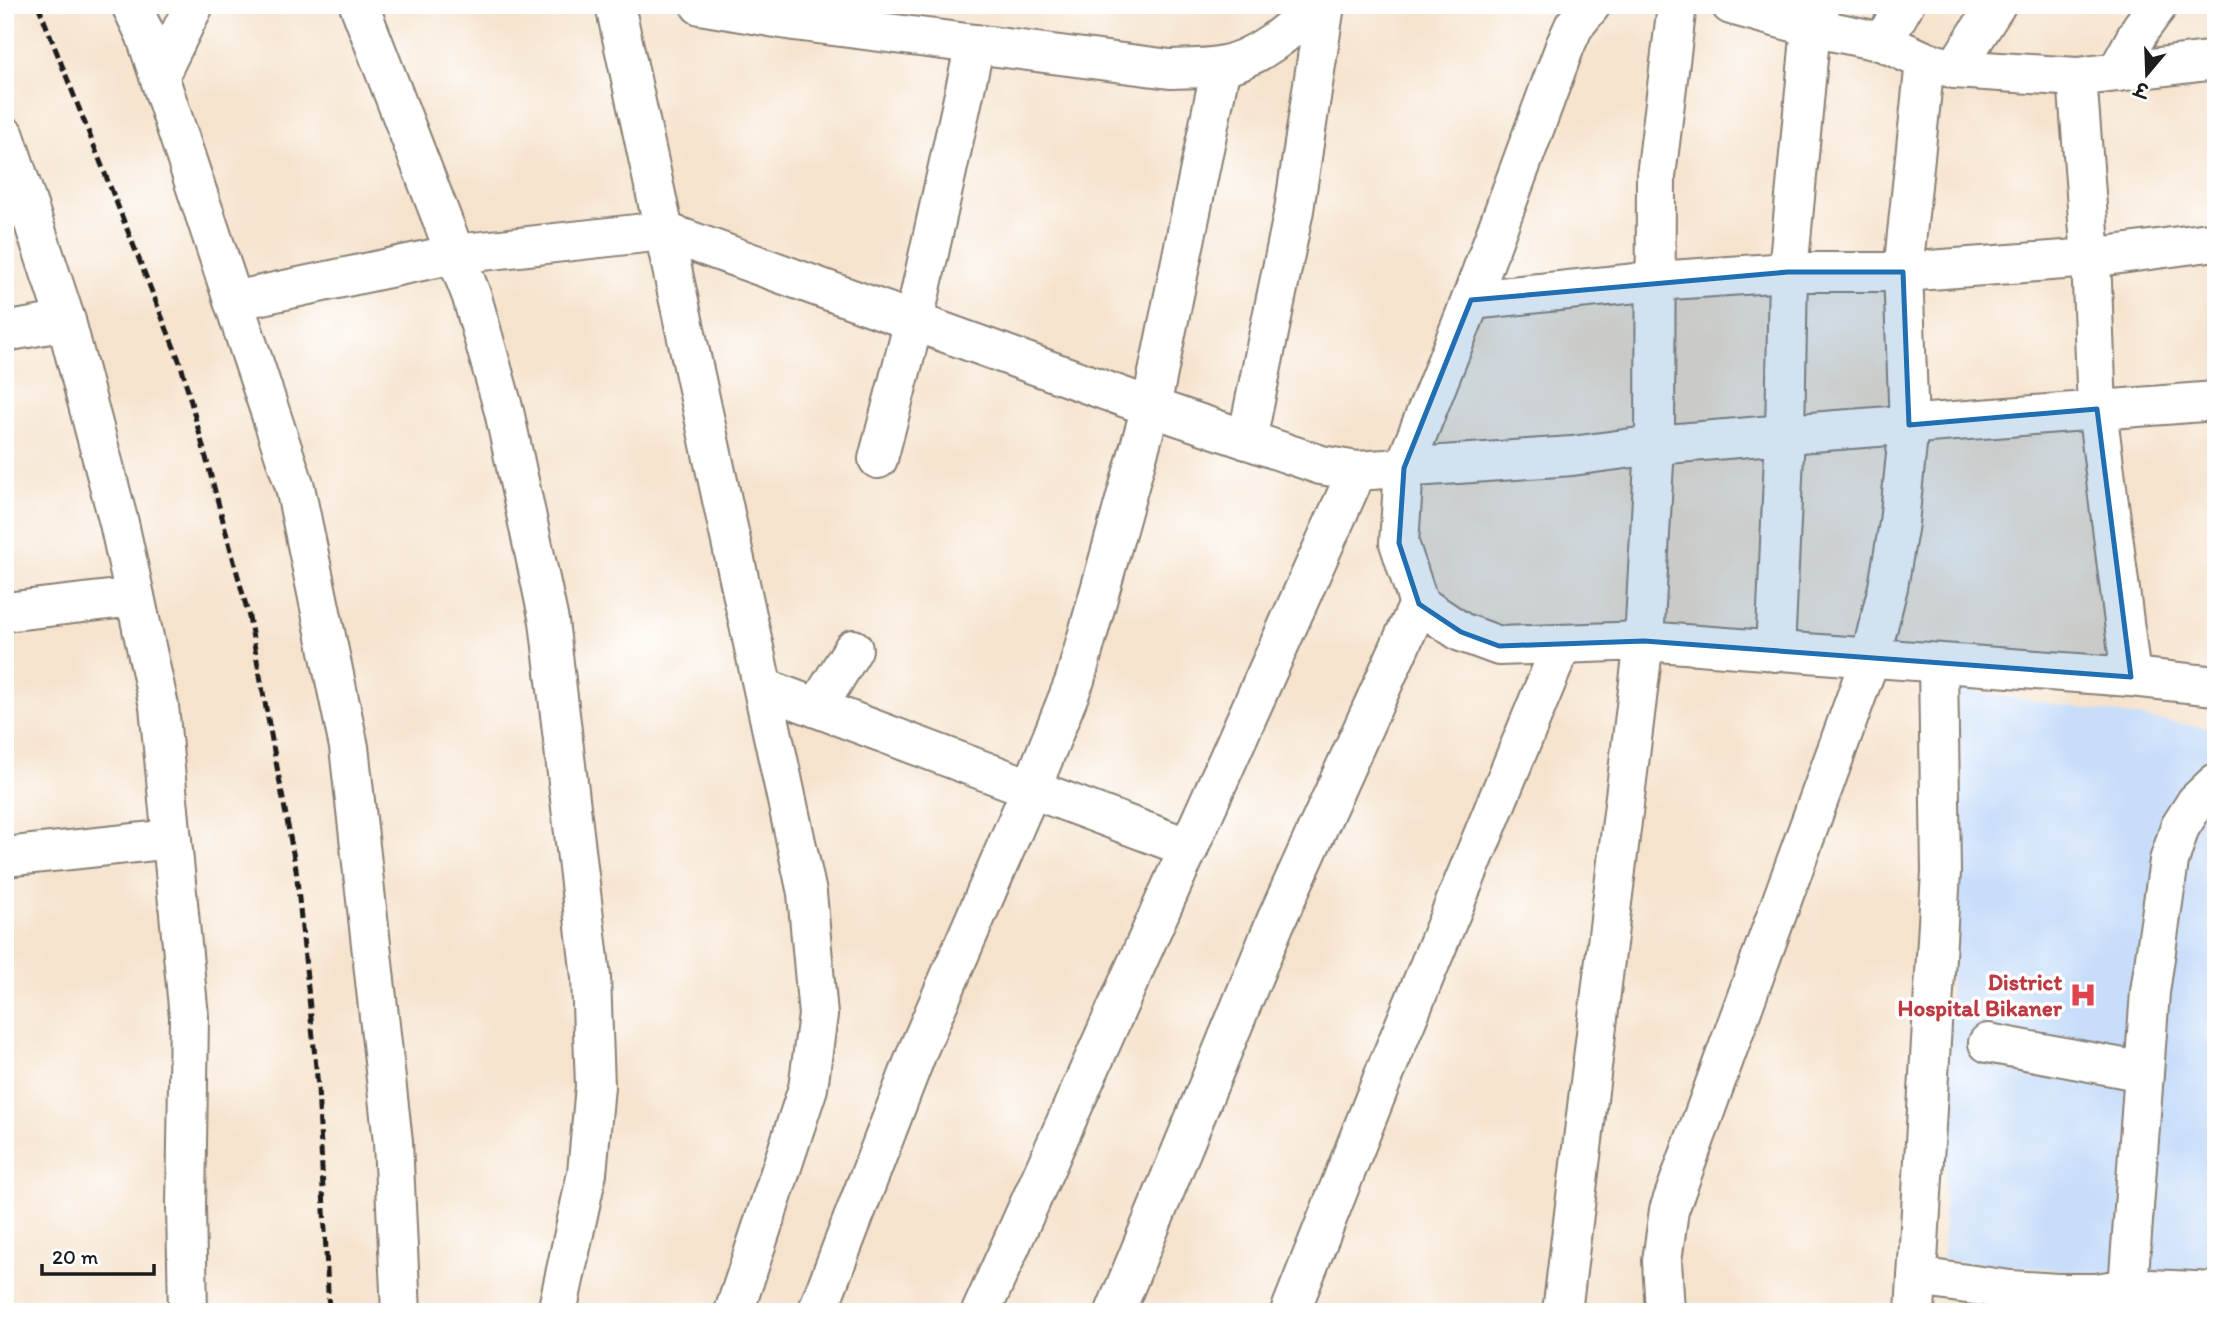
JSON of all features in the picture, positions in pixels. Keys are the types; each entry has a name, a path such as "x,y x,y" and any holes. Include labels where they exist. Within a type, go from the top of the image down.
{"street":[{"path":"131,5 145,34 295,487 349,747 393,1142 401,1312"},
{"path":"159,76 194,5"},
{"path":"359,5 472,297 504,411 549,621 591,977 595,1086 587,1173 557,1312"},
{"path":"615,5 807,893 818,1015 808,1088 734,1312"},
{"path":"700,5 870,18 975,44 1170,69 1238,59 1290,30 1317,5"},
{"path":"817,1312 918,1049 1032,787 1075,680 1151,407 1238,59 1273,5"},
{"path":"1247,440 1294,210 1325,5"},
{"path":"1591,5 1574,26 1565,46 1471,300 1404,468 1398,543 1419,604 1461,632 1499,646 1643,642 2131,677 2216,686"},
{"path":"1562,1312 1643,642 1655,445 1656,176 1677,5"},
{"path":"1731,5 1816,16 1940,65 2077,77 2216,60"},
{"path":"1883,43 1904,5"},
{"path":"1665,1312 1662,1261 1669,1210 1870,659 1888,587 1897,536 1909,425 1903,272 1940,65 1996,5"},
{"path":"2117,72 2141,28 2158,5"},
{"path":"1775,652 1785,434 1788,272 1816,16"},
{"path":"878,459 914,321 975,44"},
{"path":"2077,77 2091,258 2097,409 2131,677"},
{"path":"5,136 19,219 66,321 119,523 159,706 190,1017 186,1208 188,1312"},
{"path":"233,301 455,254 663,230 1151,407 1321,465 1357,471 1572,456 1655,445 2216,401"},
{"path":"1471,300 1656,281 1788,272 1903,272 2091,258 2216,241"},
{"path":"5,332 66,321"},
{"path":"981,1312 1357,471"},
{"path":"5,612 135,597"},
{"path":"1115,1312 1275,923 1419,604"},
{"path":"1290,1312 1386,1070 1562,644"},
{"path":"817,708 853,649"},
{"path":"1938,663 1941,872 1916,1294 2010,1290 2096,1293 2128,1288 2216,1292"},
{"path":"764,688 1189,848"},
{"path":"2128,1288 2150,992 2169,861 2180,827 2196,802 2216,783"},
{"path":"5,857 172,839"},
{"path":"1988,1043 2144,1072"}],"highlighted area":[{"path":"1788,272 1903,272 1909,425 2097,409 2131,677 1644,641 1499,646 1461,632 1419,604 1399,543 1404,468 1471,300"}],"shaded area":[{"name":"District Hospital Bikaner","path":"1957,689 2216,729 2216,1283 1943,1260"}],"railway":[{"path":"38,5 181,365 249,617 296,869 318,1087 329,1312"}],"place":[{"name":"District Hospital Bikaner","path":"2083,995"}]}
